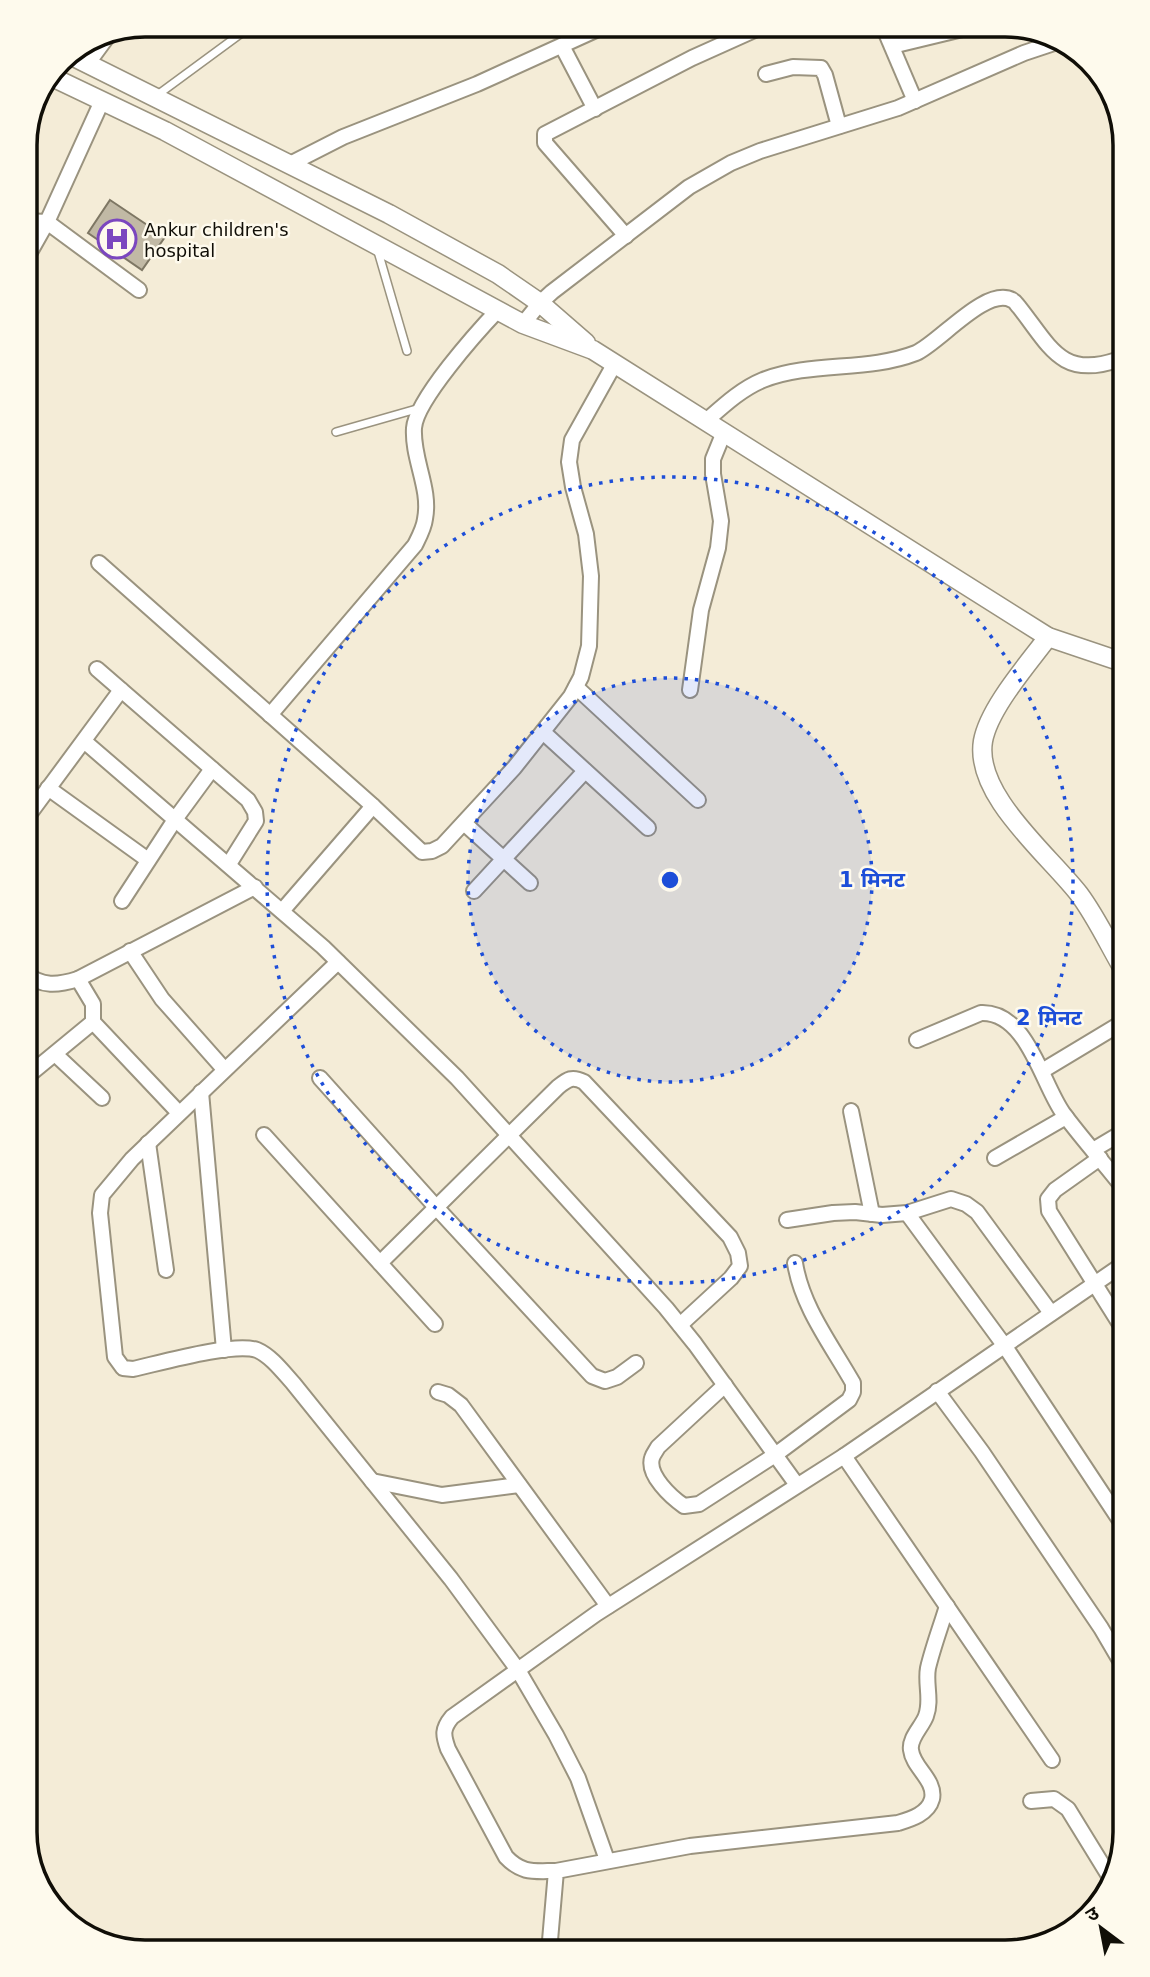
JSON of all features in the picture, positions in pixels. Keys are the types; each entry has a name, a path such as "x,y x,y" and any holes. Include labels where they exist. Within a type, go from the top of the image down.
{"street":[{"path":"289,164 343,137 477,84 581,37"},
{"path":"626,236 544,139 548,131 739,37"},
{"path":"888,37 915,101"},
{"path":"892,46 929,37"},
{"path":"523,324 540,303 689,187 731,163 915,101 1047,45"},
{"path":"562,46 595,109"},
{"path":"88,63 100,47"},
{"path":"79,59 389,214 498,274 540,303 593,350"},
{"path":"766,74 793,67 821,68 839,126"},
{"path":"58,80 165,131 523,324 593,350 1048,637 1113,659"},
{"path":"37,240 102,101"},
{"path":"37,222 47,222 139,290"},
{"path":"706,421 739,393 763,380 795,372 894,362 923,350 975,309 989,300 1001,298 1011,299 1064,360 1079,366 1100,366 1113,361"},
{"path":"270,715 415,545 425,520 425,491 414,426 421,408 460,351 498,310"},
{"path":"99,563 422,852 432,851 442,846 514,768 571,696 581,677 589,646 591,576 586,534 569,462 572,440 615,363"},
{"path":"690,690 701,610 718,548 721,521 713,459 724,432"},
{"path":"1048,637 999,704 984,740 983,768 992,789 1010,815 1080,896 1113,952"},
{"path":"97,669 248,800 255,812 256,821 229,864"},
{"path":"576,687 698,800"},
{"path":"37,803 121,690"},
{"path":"543,732 648,828"},
{"path":"84,741 282,911 457,1078 590,1222 680,1325 797,1485"},
{"path":"122,901 176,818 212,769"},
{"path":"474,891 585,771"},
{"path":"48,788 149,860"},
{"path":"282,911 373,806"},
{"path":"464,823 530,883"},
{"path":"37,981 59,985 78,979 255,887"},
{"path":"130,951 162,999 224,1069"},
{"path":"338,962 148,1143 110,1182 102,1195 100,1213 115,1357 123,1368 132,1369 224,1350 258,1351 270,1359 293,1383 451,1579 518,1670 578,1778 607,1860"},
{"path":"78,979 93,1004 93,1022 179,1113"},
{"path":"918,1040 981,1013 991,1013 1004,1019 1022,1037 1066,1117 1113,1175"},
{"path":"37,1068 93,1022"},
{"path":"1042,1071 1113,1028"},
{"path":"55,1054 102,1098"},
{"path":"380,1263 558,1087 569,1078 575,1077 584,1082 730,1237 738,1253 740,1266 731,1278 680,1325"},
{"path":"320,1078 592,1376 605,1381 617,1377 636,1363"},
{"path":"201,1092 224,1350"},
{"path":"851,1111 872,1214"},
{"path":"995,1158 1066,1117"},
{"path":"264,1135 435,1324"},
{"path":"1113,1141 1048,1199 1049,1211 1113,1314"},
{"path":"148,1143 166,1270"},
{"path":"787,1220 833,1213 907,1213 951,1199 966,1204 977,1212 1051,1313"},
{"path":"907,1213 1004,1345 1113,1510"},
{"path":"725,1385 658,1447 651,1459 653,1472 673,1498 684,1506 699,1504 775,1455 849,1401 853,1383 807,1303 797,1279 795,1263"},
{"path":"947,1605 928,1669 930,1698 926,1715 912,1740 911,1749 932,1788 932,1799 928,1808 921,1813 898,1823 690,1846 556,1871 526,1871 514,1866 506,1857 448,1749 443,1734 452,1717 608,1606 844,1456 1113,1271"},
{"path":"937,1391 1012,1496 1113,1648"},
{"path":"438,1392 448,1395 461,1405 608,1606"},
{"path":"844,1456 1052,1760"},
{"path":"372,1481 442,1495 519,1485"},
{"path":"1031,1801 1054,1799 1068,1809 1106,1872"},
{"path":"550,1940 556,1871"}],"lane":[{"path":"156,96 236,37"},
{"path":"376,244 407,351"},
{"path":"336,432 421,408"}],"building":[{"path":"110,200 165,237 142,270 88,233"}],"place":[{"name":"Ankur children's hospital","path":"117,239"}]}
